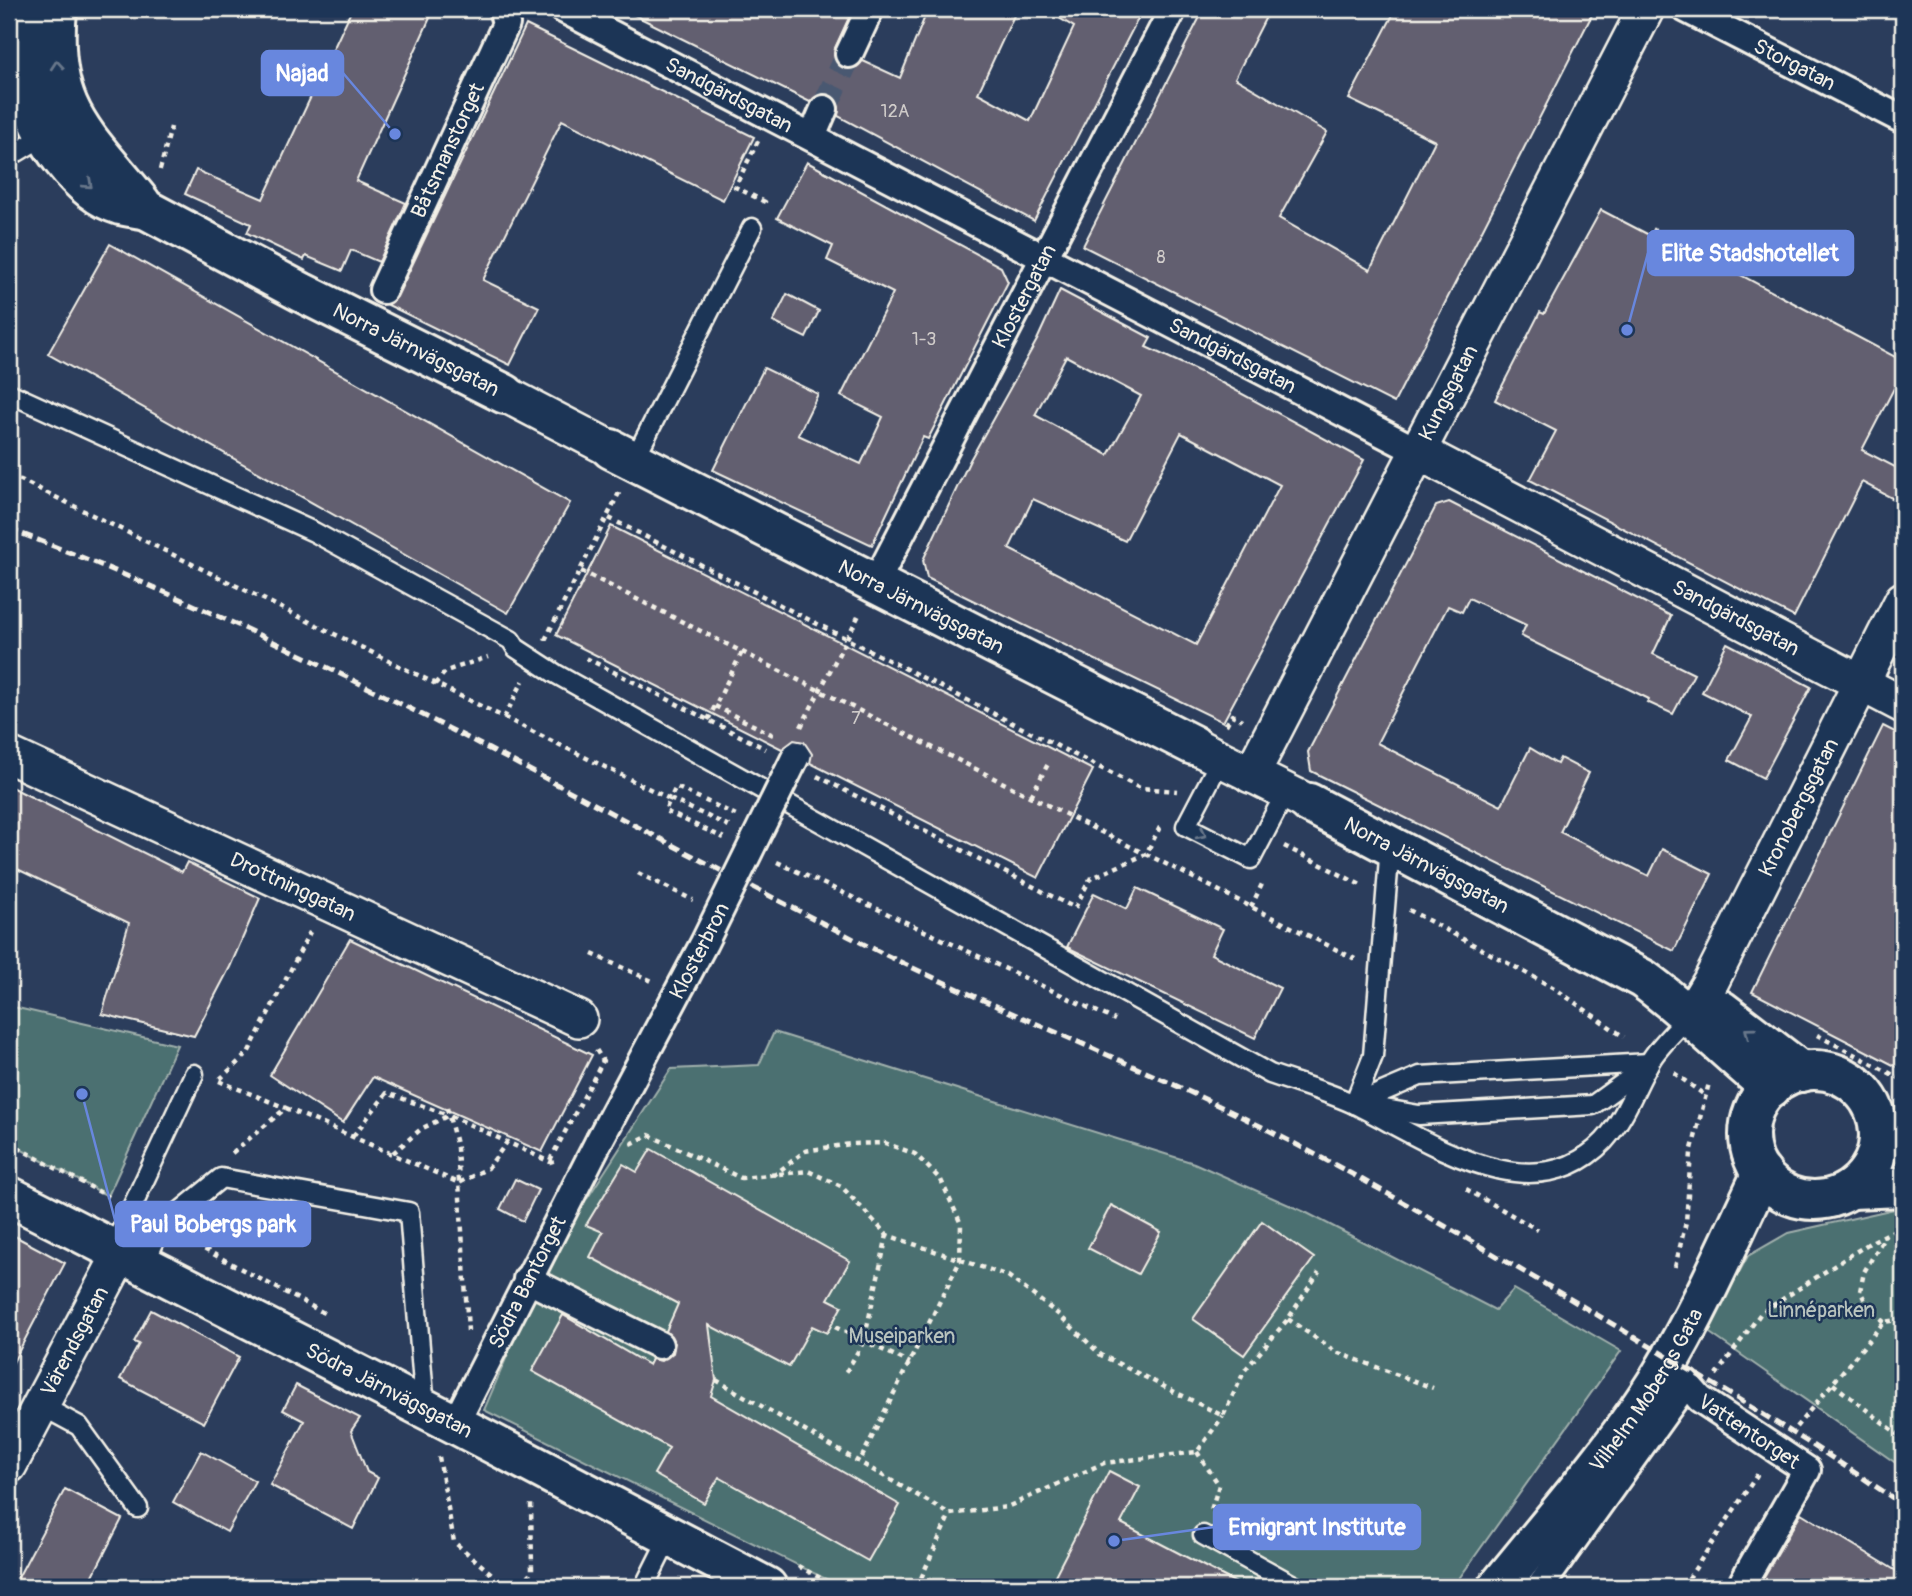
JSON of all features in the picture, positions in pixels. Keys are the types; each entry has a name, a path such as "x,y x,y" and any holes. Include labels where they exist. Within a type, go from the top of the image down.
{"street":[{"name":"Norra Järnvägsgatan","path":"27,9 24,70 28,95 60,127 99,156 147,210 301,292 1390,844 1643,979 1690,1014 1732,1057 1786,1080"},
{"name":"Norra Järnvägsgatan","path":"57,9 60,127"},
{"name":"Båtsmanstorget","path":"383,290 506,24 502,9"},
{"name":"Sandgärdsgatan","path":"563,9 1903,705"},
{"path":"849,54 870,9"},
{"name":"Klostergatan","path":"875,583 1174,9"},
{"name":"Kungsgatan","path":"1251,775 1646,9"},
{"name":"Storgatan","path":"1686,9 1903,120"},
{"path":"812,137 824,109"},
{"name":"Kronobergsgatan","path":"1690,1014 1711,981 1903,600"},
{"name":"Klosterbron","path":"599,1141 719,912 760,848 791,751"},
{"name":"Drottninggatan","path":"9,755 305,908 579,1019"},
{"path":"1690,1014 1710,1008 1721,1010 1786,1080"},
{"path":"1822,1071 1839,1076 1889,1115 1879,1129 1878,1150 1870,1169 1851,1189 1832,1198 1799,1198 1779,1190 1762,1173 1753,1155 1749,1132 1757,1106 1786,1080 1822,1071"},
{"name":"Södra Bantorget","path":"440,1416 527,1279 599,1141"},
{"name":"Vilhelm Mobergs Gata","path":"1498,1587 1577,1489 1660,1377 1696,1314 1762,1173"},
{"path":"1851,1189 1903,1187"},
{"name":"Södra Järnvägsgatan","path":"9,1196 440,1416 766,1587"},
{"name":"Värendsgatan","path":"9,1465 40,1405 125,1257"},
{"path":"527,1279 659,1345"},
{"name":"Vattentorget","path":"1540,1587 1686,1383 1699,1399 1807,1470 1740,1587"}],"lane":[{"path":"9,157 60,127"},
{"path":"622,454 752,228"},
{"path":"9,393 314,532 414,584 511,640 516,648 556,674 1270,1074 1354,1104 1408,1134 1482,1167 1533,1174 1577,1163 1603,1141 1627,1112 1651,1060"},
{"path":"1207,752 1199,802 1186,826 1251,859 1263,835 1297,798"},
{"path":"1354,1104 1373,1056 1390,844"},
{"path":"1354,1104 1419,1115 1593,1105 1651,1060 1690,1014"},
{"path":"1354,1104 1420,1076 1651,1060"},
{"path":"125,1257 194,1074"},
{"path":"125,1257 221,1178 409,1212 440,1416"},
{"path":"40,1405 79,1426 138,1508"},
{"path":"644,1587 670,1535"},
{"path":"1203,1535 1297,1587"}],"path":[{"path":"752,228 765,202 735,187 771,116"},
{"path":"159,174 171,127"},
{"path":"9,478 20,480 670,799 665,811 728,839"},
{"path":"558,644 546,638 609,518 1140,788 1178,791 1199,802"},
{"path":"581,571 1146,854 1090,878 1075,908 715,706"},
{"path":"791,751 819,690 875,583"},
{"path":"708,720 742,652"},
{"path":"583,657 708,720 791,751"},
{"path":"1031,796 1048,764"},
{"path":"678,803 760,848 1128,1026"},
{"path":"1263,835 1554,988 1651,1060 1706,1096"},
{"path":"638,873 719,912"},
{"path":"214,1091 220,1079 248,1053 305,908"},
{"path":"592,954 677,993"},
{"path":"1674,1271 1686,1222 1691,1153 1709,1084 1732,1057"},
{"path":"550,1162 603,1062"},
{"path":"220,1079 459,1183"},
{"path":"353,1136 387,1093 449,1115 550,1162 599,1141 625,1148 649,1135 741,1178 772,1177 808,1171 841,1186 887,1235 1008,1276 1058,1314 1101,1355 1223,1416"},
{"path":"224,1160 286,1108"},
{"path":"447,1108 457,1148 468,1335"},
{"path":"393,1154 421,1129 449,1115"},
{"path":"459,1183 488,1168 507,1142"},
{"path":"772,1177 805,1151 885,1143 915,1154 941,1180 961,1224 960,1261 860,1462"},
{"path":"1460,1186 1538,1230"},
{"path":"846,1372 864,1341 887,1235"},
{"path":"1884,1322 1870,1310 1860,1292 1864,1272 1885,1235"},
{"path":"716,1380 950,1514 1007,1507 1104,1463 1196,1452 1209,1439 1223,1416 1245,1370 1288,1319 1319,1272"},
{"path":"1288,1319 1336,1352 1433,1388"},
{"path":"835,1326 910,1363"},
{"path":"1833,1384 1903,1438"},
{"path":"440,1416 439,1454 454,1542 493,1575 497,1587"},
{"path":"1196,1452 1219,1485 1203,1535"},
{"path":"523,1587 532,1570 531,1503"},
{"path":"917,1587 950,1514"}],"green space":[{"path":"9,1006 177,1045 108,1196 9,1143"},
{"name":"Museiparken","path":"774,1032 1194,1163 1307,1213 1495,1310 1514,1289 1621,1351 1453,1587 842,1587 484,1410 599,1141 587,1199 671,1069 759,1065"},
{"name":"Linnéparken","path":"1903,1207 1903,1468 1707,1331 1748,1256 1788,1233"}],"building":[{"path":"352,9 434,9 356,181 406,203 379,262 351,250 342,271 306,256 304,260 247,233 251,224 185,194 196,170 263,199"},
{"path":"622,9 853,9 835,48 836,62 850,70 863,61 900,78 928,9 1017,9 978,93 1030,121 1074,27 1044,9 1143,9 1034,221 838,116 839,106 831,95 821,94 810,102"},
{"path":"1204,9 1270,9 1235,78 1327,132 1279,218 1370,270 1435,141 1349,99 1396,9 1595,9 1394,403 1083,246"},
{"path":"526,25 754,137 723,200 562,120 483,280 539,307 510,365 388,305 397,297"},
{"path":"807,162 1001,267 1008,282 928,439 923,437 872,545 713,470 764,368 818,394 798,435 861,464 883,417 841,396 893,293 827,260 833,246 777,218"},
{"path":"1601,210 1651,236 1654,229 1903,361 1903,371 1862,450 1903,471 1903,504 1862,482 1794,617 1530,480 1556,431 1495,400 1540,312 1544,314"},
{"path":"110,244 570,503 508,613 48,354"},
{"path":"1060,290 1151,338 1146,347 1209,376 1364,460 1223,722 927,578 923,560 970,460 1037,340","holes":["1066,356 1141,396 1108,455 1035,415","1181,433 1280,485 1196,645 1009,549 1033,499 1125,541"]},
{"path":"787,294 819,311 806,338 773,322"},
{"path":"1449,502 1671,616 1653,654 1694,674 1673,714 1647,702 1649,699 1521,636 1526,625 1469,598 1462,612 1448,606 1377,743 1501,806 1530,748 1557,764 1560,758 1589,773 1560,832 1649,876 1662,849 1712,874 1674,951 1311,771 1308,752 1436,506"},
{"path":"611,526 1093,770 1038,878 810,763 812,754 804,742 794,740 782,749 556,635"},
{"path":"1727,643 1811,687 1763,778 1729,760 1752,717 1702,692"},
{"path":"1883,726 1903,736 1903,832 1894,852 1903,857 1903,1070 1752,992"},
{"path":"9,786 182,872 187,862 260,898 230,967 194,1036 102,1014 129,923 9,865"},
{"path":"1137,888 1223,929 1211,954 1280,988 1255,1038 1067,947 1094,893 1127,909"},
{"path":"350,939 592,1055 542,1152 373,1077 343,1123 270,1075"},
{"path":"651,1149 850,1261 828,1299 842,1306 827,1333 812,1326 789,1367 709,1325 716,1380 711,1396 900,1505 868,1561 719,1477 704,1503 654,1474 669,1448 532,1371 563,1315 649,1365 652,1359 661,1361 673,1353 675,1343 666,1331 678,1304 590,1257 603,1232 586,1225 623,1164 637,1172"},
{"path":"515,1179 538,1190 523,1221 500,1209"},
{"path":"1111,1205 1161,1232 1138,1274 1088,1248"},
{"path":"1262,1221 1314,1258 1244,1355 1193,1319"},
{"path":"9,1233 65,1263 9,1370"},
{"path":"151,1310 239,1357 204,1423 120,1379 139,1344 134,1342"},
{"path":"296,1385 360,1418 351,1431 367,1472 378,1478 353,1529 270,1485 304,1421 283,1410"},
{"path":"201,1451 255,1481 227,1532 173,1502"},
{"path":"1109,1471 1140,1487 1121,1523 1244,1587 1049,1587"},
{"path":"65,1489 122,1519 87,1587 13,1587"},
{"path":"1801,1513 1903,1575 1903,1587 1758,1587"}],"tunnel":[{"path":"824,109 849,54"}],"railway":[{"path":"9,529 118,572 330,669 896,960 1189,1092 1284,1138 1418,1211 1594,1313 1789,1430 1903,1505"}],"place":[{"name":"Najad","path":"395,134"},
{"name":"Elite Stadshotellet","path":"1627,330"},
{"name":"Paul Bobergs park","path":"82,1094"},
{"name":"Emigrant Institute","path":"1114,1541"}]}
